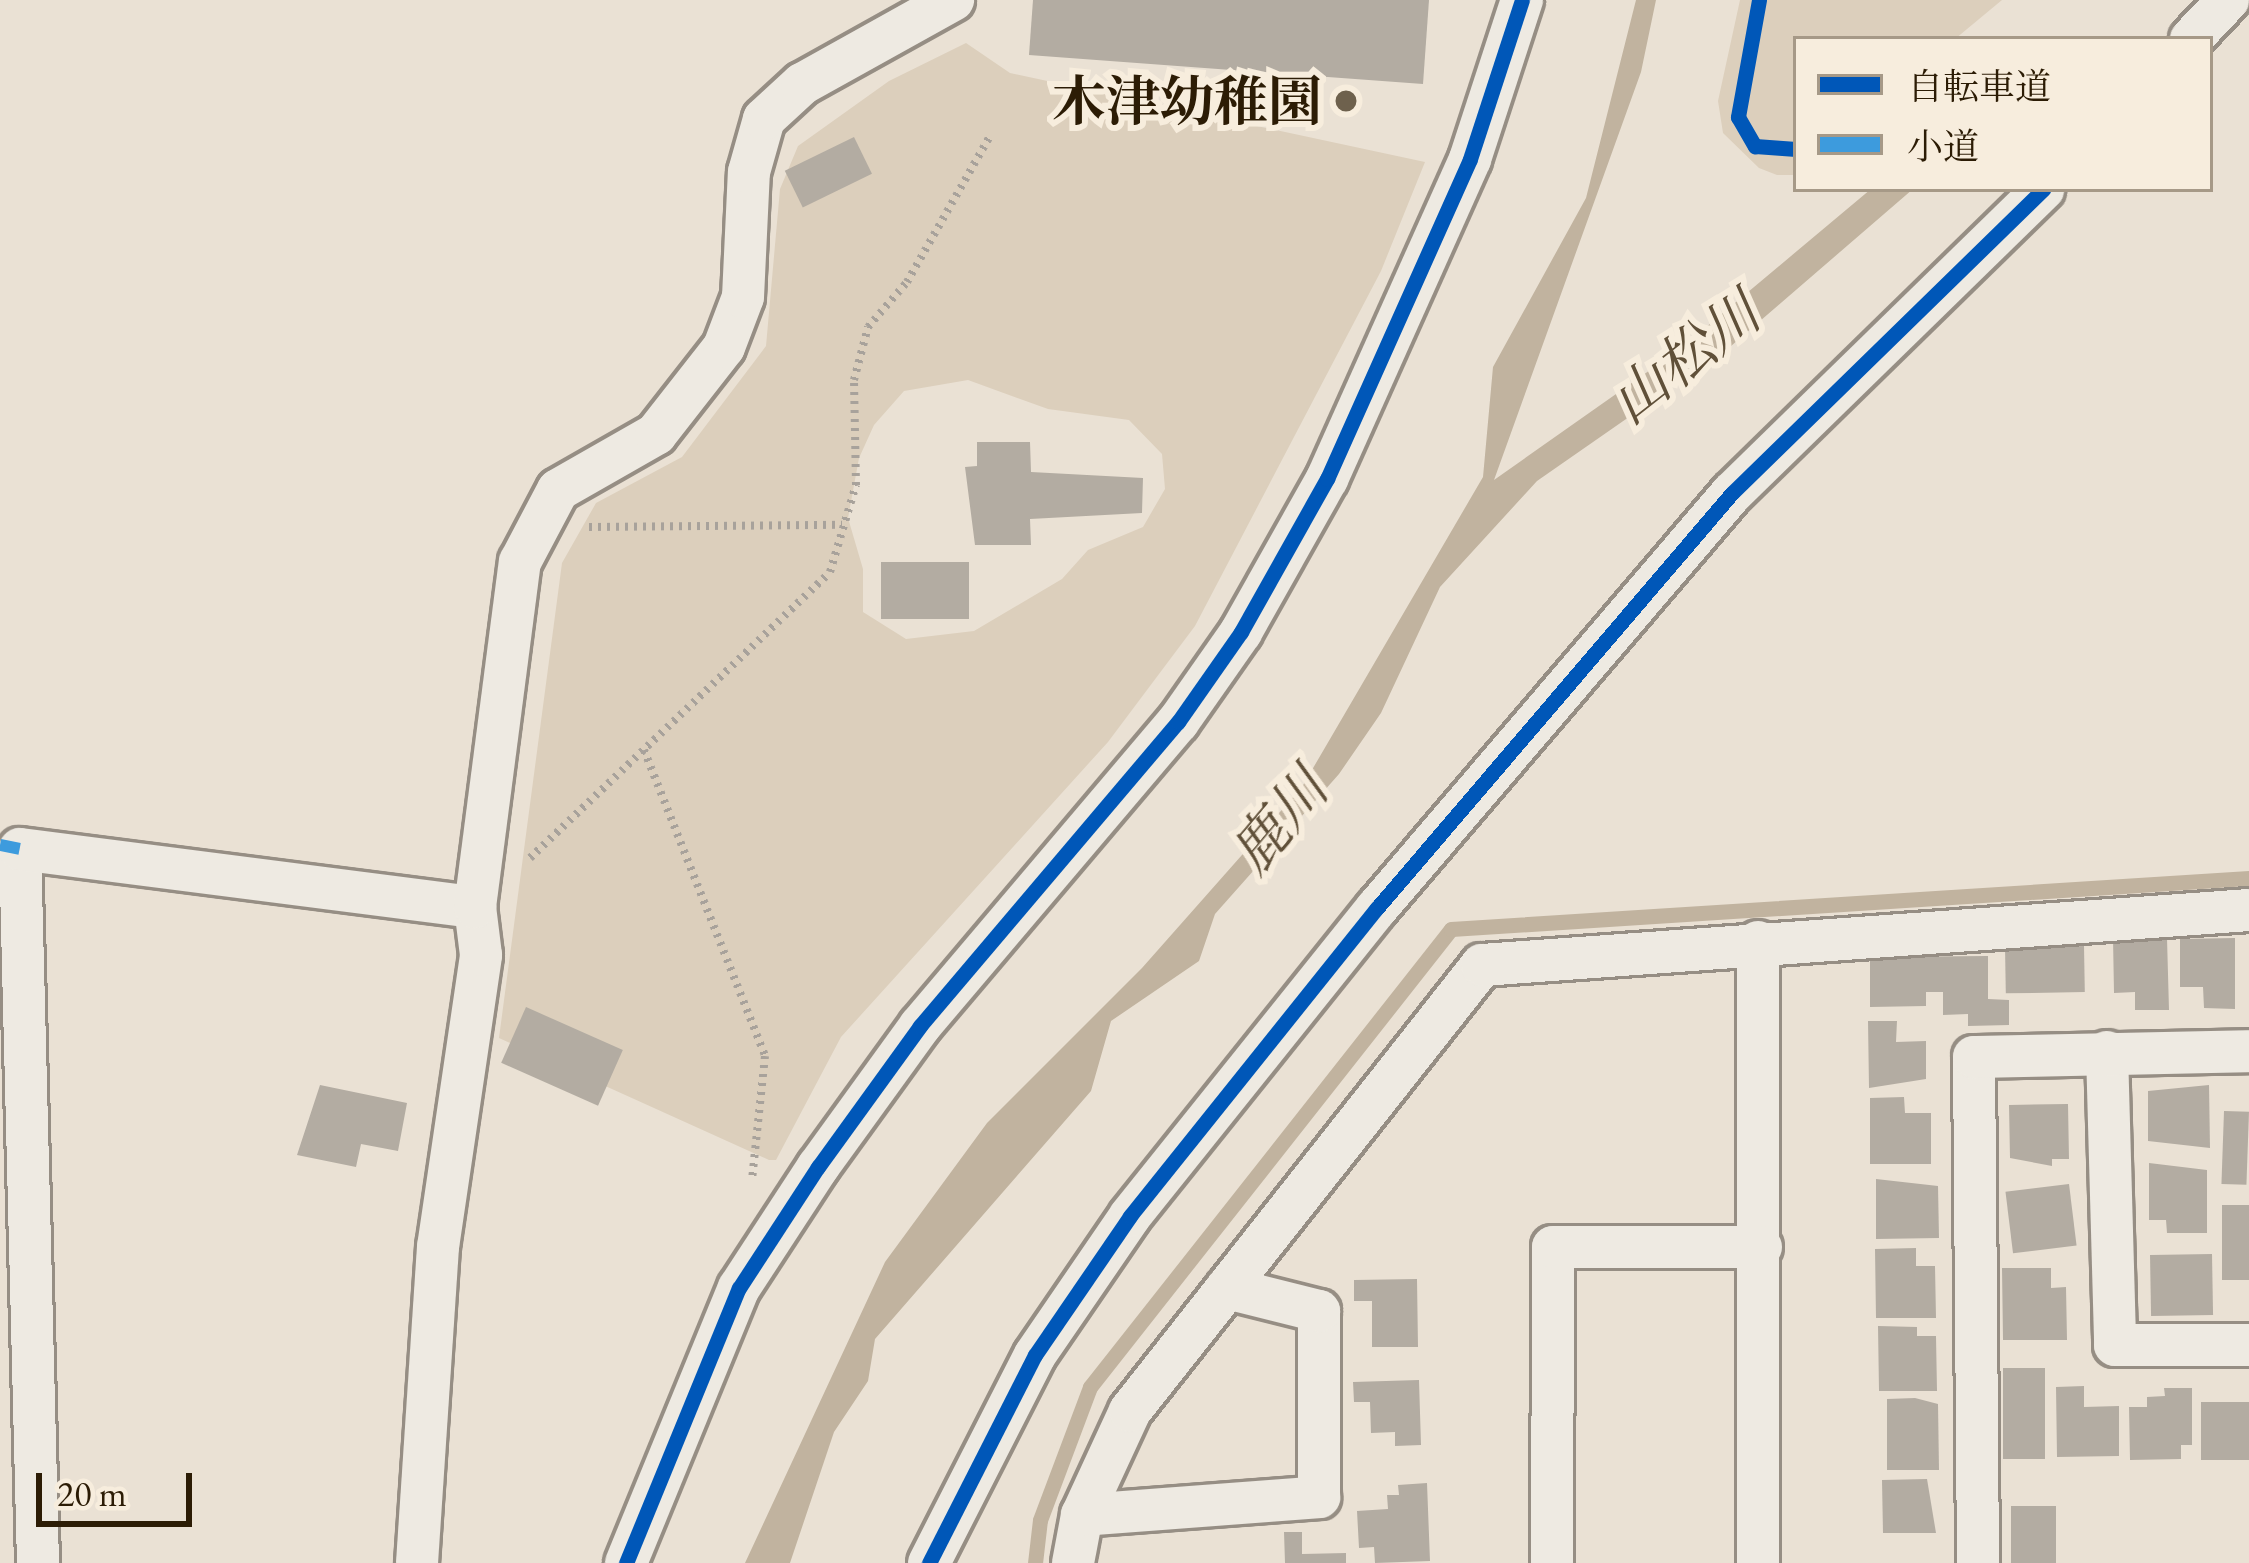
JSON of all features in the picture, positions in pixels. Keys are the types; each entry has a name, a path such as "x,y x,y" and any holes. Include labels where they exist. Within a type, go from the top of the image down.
{"street":[{"path":"417,1563 438,1247 481,955 475,907 520,562 533,527 558,490 656,434 724,347 742,297 749,172 764,119 802,84 952,0"},
{"path":"626,1563 739,1288 818,1167 920,1027 1178,722 1241,632 1327,479 1442,223 1522,0"},
{"path":"2194,36 2228,0"},
{"path":"929,1563 1024,1375 1130,1216 1362,926 1732,493 2040,192"},
{"path":"38,1563 20,849 475,907"},
{"path":"1073,1563 1082,1515 1130,1411 1482,965 2249,910"},
{"path":"1758,942 1758,1563"},
{"path":"2108,1052 2115,1345 2249,1345"},
{"path":"1978,1563 1973,1057 2249,1052"},
{"path":"1552,1563 1553,1247 1761,1247"},
{"path":"1082,1515 1319,1498 1319,1311 1227,1288"}],"path":[{"path":"475,907 830,572 856,485 854,380 868,327 907,282 990,136"},
{"path":"533,527 842,525"},
{"path":"644,750 764,1056 749,1194"}],"shaded area":[{"path":"1740,0 2002,0 1959,36 1793,36 1793,175 1759,168 1723,133 1718,101"},
{"path":"966,43 1010,73 1425,162 1381,271 1195,626 1108,742 841,1037 776,1160 769,1160 499,1038 562,563 596,503 682,457 766,346 780,189 798,146 889,81","holes":["968,380 1048,409 1129,420 1162,454 1165,489 1143,527 1088,550 1062,579 974,631 906,639 863,612 863,569 848,518 859,458 874,425 904,391"]}],"water":[{"path":"1636,0 1656,0 1641,72 1494,480 1680,349 1867,192 1910,192 1731,346 1537,481 1440,587 1381,713 1339,774 1215,914 1199,961 1111,1021 1091,1091 875,1339 868,1381 834,1432 790,1563 745,1563 885,1262 987,1123 1142,968 1302,787 1483,477 1493,367 1586,198"}],"building":[{"path":"1033,0 1429,0 1423,84 1029,55"},
{"path":"854,137 872,174 803,208 785,171"},
{"path":"977,442 1030,442 1031,472 1143,478 1142,513 1030,519 1031,545 975,545 965,467 977,466"},
{"path":"881,562 969,562 969,619 881,619"},
{"path":"2113,938 2167,938 2169,1010 2135,1010 2135,992 2114,993"},
{"path":"2235,938 2235,1009 2204,1008 2203,987 2180,987 2180,939"},
{"path":"2084,946 2085,992 2006,993 2005,947"},
{"path":"1988,956 1988,999 2009,1000 2009,1025 1968,1026 1968,1014 1943,1015 1943,992 1926,992 1926,1006 1870,1007 1870,957"},
{"path":"526,1007 623,1050 598,1106 501,1063"},
{"path":"1868,1021 1897,1021 1896,1042 1926,1041 1926,1079 1869,1088"},
{"path":"320,1085 407,1103 398,1151 361,1144 356,1167 297,1155"},
{"path":"2209,1085 2210,1148 2148,1141 2148,1091"},
{"path":"1904,1097 1905,1113 1931,1113 1931,1164 1870,1164 1870,1098"},
{"path":"2068,1104 2069,1159 2052,1159 2052,1166 2010,1158 2009,1105"},
{"path":"2224,1111 2249,1112 2246,1185 2221,1184"},
{"path":"2149,1163 2207,1170 2207,1233 2167,1233 2166,1220 2149,1220"},
{"path":"1876,1179 1938,1186 1939,1238 1876,1239"},
{"path":"2069,1184 2077,1246 2013,1253 2005,1192"},
{"path":"2222,1205 2249,1205 2249,1280 2222,1280"},
{"path":"1916,1248 1916,1266 1935,1266 1936,1318 1876,1318 1875,1249"},
{"path":"2212,1254 2213,1315 2151,1316 2150,1255"},
{"path":"2002,1268 2051,1268 2051,1288 2066,1287 2067,1340 2003,1340"},
{"path":"1417,1279 1418,1347 1372,1347 1372,1301 1354,1301 1354,1280"},
{"path":"1878,1326 1917,1327 1917,1336 1936,1336 1937,1391 1879,1391"},
{"path":"2003,1368 2045,1368 2045,1459 2003,1459"},
{"path":"1419,1380 1421,1445 1395,1446 1395,1432 1371,1433 1370,1402 1354,1402 1353,1382"},
{"path":"2084,1386 2084,1407 2119,1406 2119,1456 2057,1457 2056,1387"},
{"path":"2164,1388 2192,1388 2192,1445 2181,1445 2181,1459 2130,1460 2129,1407 2147,1407 2147,1397 2165,1396"},
{"path":"1915,1398 1938,1404 1939,1470 1887,1470 1887,1399"},
{"path":"2201,1402 2249,1402 2249,1460 2201,1460"},
{"path":"1927,1479 1936,1533 1883,1533 1882,1480"},
{"path":"1427,1483 1430,1561 1375,1563 1374,1547 1359,1548 1357,1511 1388,1509 1387,1495 1399,1495 1398,1485"},
{"path":"2011,1506 2056,1506 2056,1563 2011,1563"},
{"path":"1284,1532 1302,1532 1302,1554 1346,1553 1346,1563 1285,1563"}],"waterway":[{"path":"1035,1563 1040,1520 1090,1387 1451,929 2249,878"}],"marked path":[{"path":"0,845 20,849"}],"cycle path":[{"path":"626,1563 739,1288 818,1167 920,1026 1178,722 1241,632 1327,479 1470,159 1522,0"},
{"path":"1759,0 1738,117 1755,146 1793,149"},
{"path":"929,1563 1035,1355 1130,1216 1377,908 1732,493 2040,192"}],"place":[{"name":"木津幼稚園","path":"1346,101"}],"water label":[{"name":"山松川","path":"1685,358"},
{"name":"鹿川","path":"1279,821"}]}
